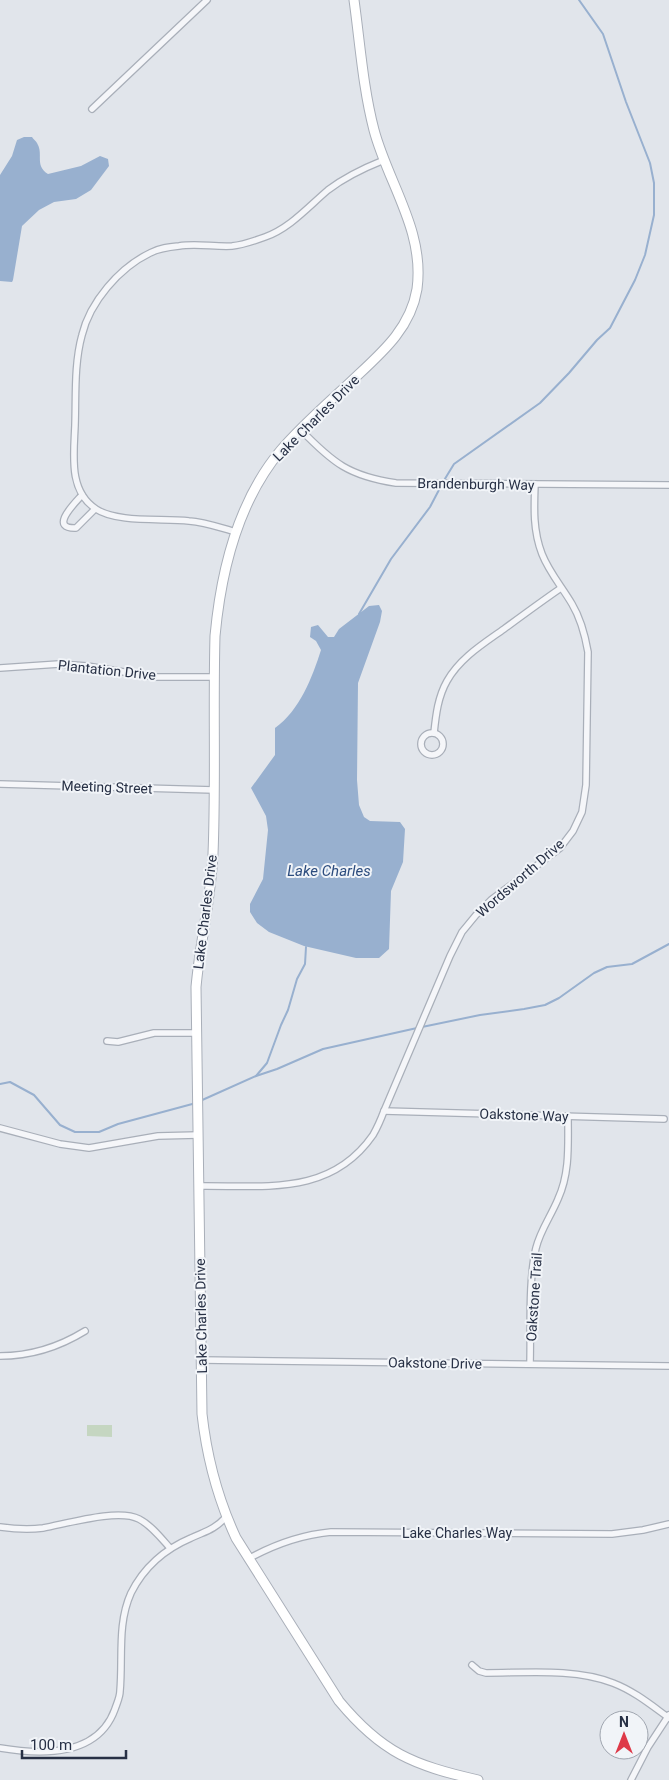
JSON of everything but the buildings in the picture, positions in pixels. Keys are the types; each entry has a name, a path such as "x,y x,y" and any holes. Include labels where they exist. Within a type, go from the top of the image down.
{"street":[{"path":"92,109 207,0"},
{"name":"Lake Charles Drive","path":"354,0 368,102 375,132 384,160 411,227 416,244 418,272 413,302 404,325 389,346 280,450 261,477 247,504 224,571 214,636 212,865 198,959 196,987 202,1414 206,1446 214,1483 226,1517 248,1559 339,1701 357,1722 378,1741 402,1756 425,1766 478,1780"},
{"path":"236,532 189,521 114,516 95,509 82,495 74,471 76,369 82,335 91,312 118,276 150,252 182,245 233,246 267,237 292,222 341,180 384,160"},
{"name":"Brandenburgh Way","path":"301,430 323,453 336,463 355,474 373,480 396,482 669,485"},
{"name":"Wordsworth Drive","path":"198,1186 289,1185 322,1178 343,1166 360,1152 374,1134 462,932 491,900 560,848 582,812 586,785 588,652 580,619 572,603 547,565 538,540 534,514 535,484"},
{"path":"82,495 64,515 63,520 66,525 70,528 76,528 95,509"},
{"path":"434,733 440,696 458,665 473,651 561,588"},
{"name":"Plantation Drive","path":"0,668 59,664 155,676 214,677"},
{"name":"Meeting Street","path":"0,784 214,790"},
{"path":"108,1041 118,1042 154,1034 196,1033"},
{"name":"Oakstone Way","path":"384,1111 664,1119"},
{"name":"Oakstone Trail","path":"530,1364 533,1261 541,1234 566,1179 568,1116"},
{"path":"0,1128 60,1144 89,1148 158,1136 198,1135"},
{"path":"0,1356 33,1354 72,1339 85,1331"},
{"name":"Oakstone Drive","path":"202,1360 669,1366"},
{"path":"0,1527 40,1529 112,1515 125,1515 138,1518 155,1531 170,1548"},
{"path":"0,1748 36,1753 58,1752 91,1740 105,1727 112,1716 120,1693 122,1622 131,1594 151,1564 170,1548 216,1528 226,1517"},
{"name":"Lake Charles Way","path":"248,1559 268,1548 289,1540 311,1534 331,1532 612,1534 669,1524"},
{"path":"472,1665 479,1671 486,1673 570,1674 599,1678 630,1691 668,1716 648,1747 631,1780"}],"green space":[{"path":"87,1425 112,1425 112,1437 87,1436"}],"water":[{"path":"24,137 32,137 37,142 40,151 41,167 48,174 81,166 100,156 108,159 109,166 91,190 76,199 54,202 39,210 22,226 13,280 12,282 0,281 0,175 12,156 17,140"},
{"name":"Lake Charles","path":"379,605 382,611 380,622 358,683 357,780 359,805 364,817 370,821 400,822 405,829 403,862 391,891 389,949 379,958 356,958 304,946 269,932 257,923 250,912 250,904 263,879 268,830 266,816 251,788 275,755 275,728 284,721 298,703 314,671 321,650 316,641 310,637 311,627 318,625 328,637 334,637 339,629 369,606"}],"waterway":[{"path":"443,482 454,464 540,403 610,328 635,280 645,255 654,215 654,183 650,163 626,102 603,34 579,0"},
{"path":"359,614 391,559 430,507 441,486"},
{"path":"422,1027 480,1015 545,1005 559,998 594,973 607,967 632,964 669,944"},
{"path":"256,1076 267,1063 288,1010 297,979 305,964 306,947"},
{"path":"200,1101 323,1049 417,1028"},
{"path":"0,1084 10,1082 34,1095 60,1125 75,1132 99,1132 118,1124 196,1103"}]}
